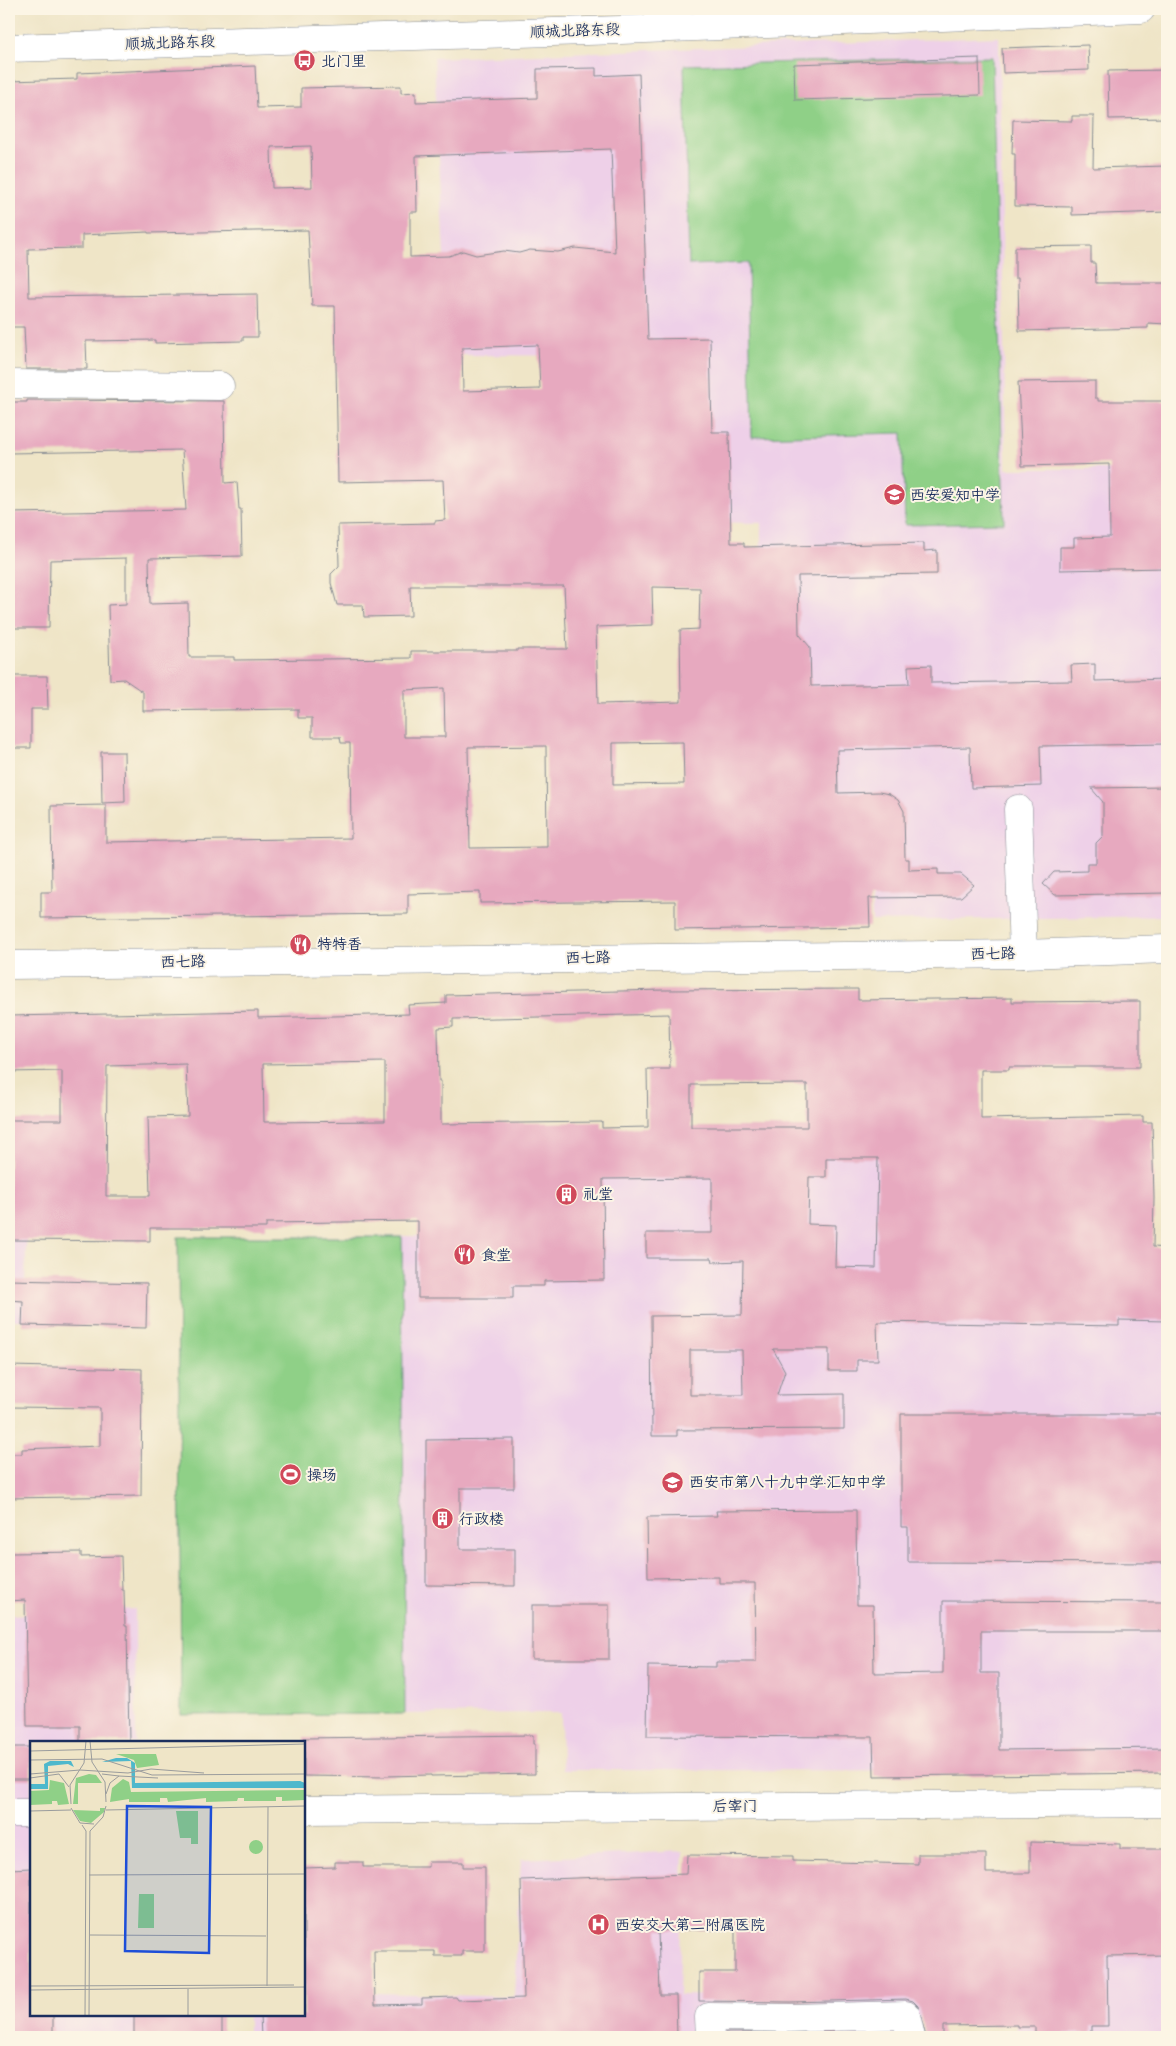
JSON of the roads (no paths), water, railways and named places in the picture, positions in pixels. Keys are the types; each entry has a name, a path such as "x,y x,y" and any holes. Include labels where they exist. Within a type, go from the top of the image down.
{"street":[{"name":"顺城北路东段","path":"9,48 620,30 1141,9"},
{"path":"9,384 220,386"},
{"path":"1018,809 1023,954"},
{"name":"西七路","path":"9,965 1023,954 1167,950"},
{"name":"后宰门","path":"305,1810 1167,1803"},
{"path":"9,1813 30,1813"},
{"path":"710,2037 709,2017 790,2018 906,2015 911,2037"}],"place":[{"name":"北门里","path":"305,61"},
{"name":"西安爱知中学","path":"894,495"},
{"name":"特特香","path":"301,944"},
{"name":"礼堂","path":"567,1194"},
{"name":"食堂","path":"465,1255"},
{"name":"操场","path":"291,1475"},
{"name":"西安市第八十九中学·汇知中学","path":"673,1482"},
{"name":"行政楼","path":"443,1519"},
{"name":"西安交大第二附属医院","path":"599,1925"}]}
